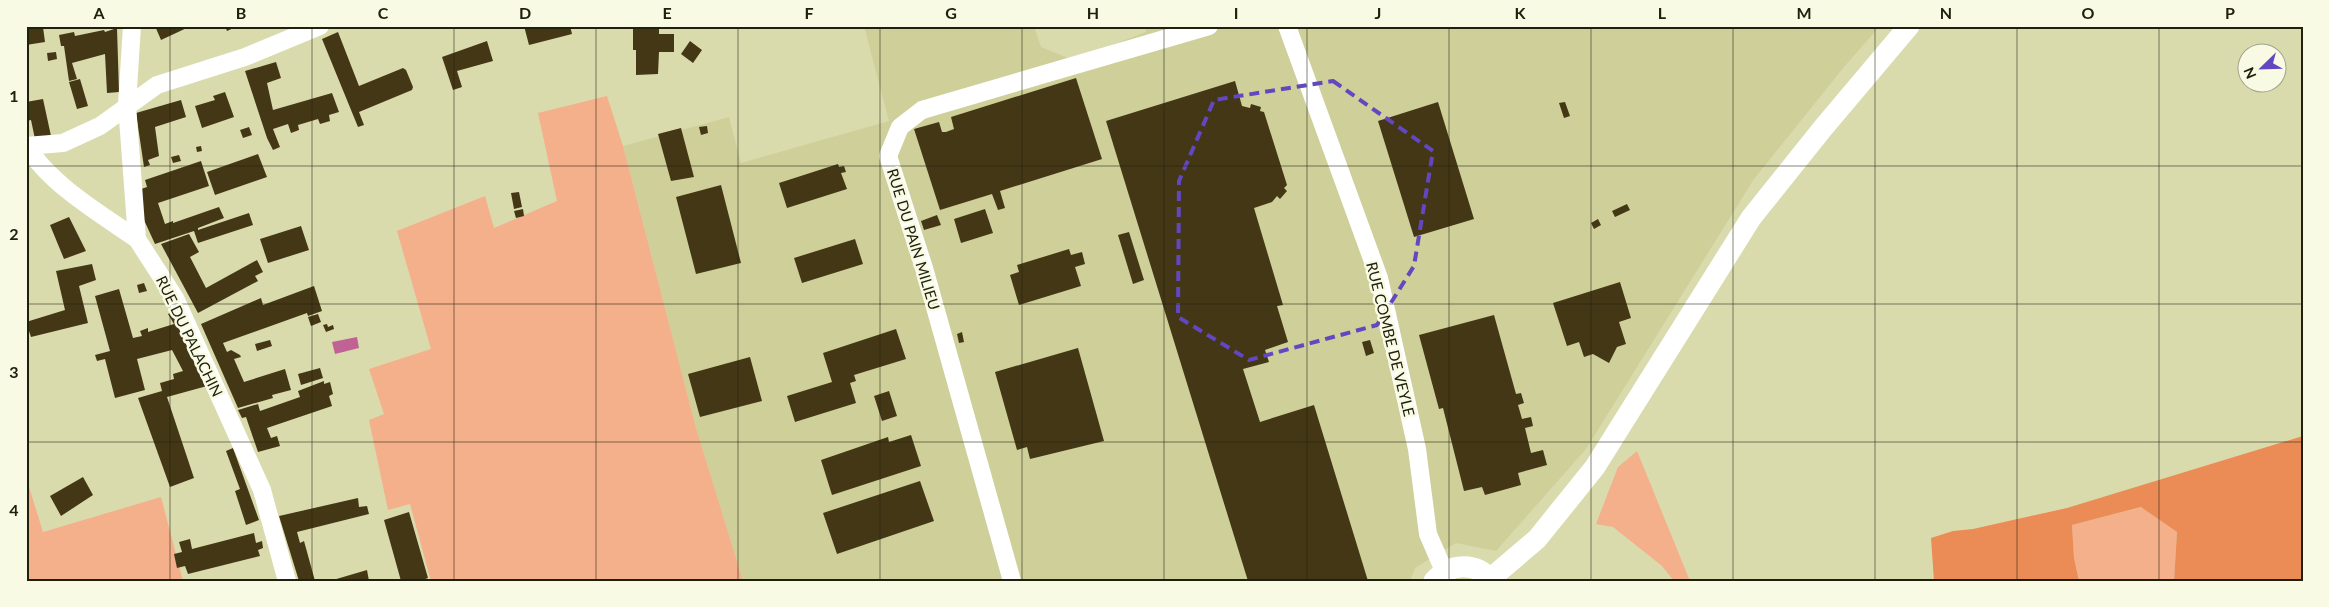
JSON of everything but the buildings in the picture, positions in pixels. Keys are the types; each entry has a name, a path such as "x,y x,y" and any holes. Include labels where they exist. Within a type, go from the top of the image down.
{"main road":[{"path":"1439,576 1456,567 1468,566 1480,570 1491,580 1537,539 1594,467 1751,218 1823,128 1909,26"}],"street":[{"name":"RUE DU PALACHIN","path":"132,26 127,105 137,239 175,298 262,490 287,581"},
{"path":"137,239 92,209 36,162 27,146 63,143 100,126 157,85 245,57 320,26"},
{"name":"RUE DU PAIN MILIEU","path":"1012,581 927,278 888,156 900,127 922,110 1209,26"},
{"name":"RUE COMBE DE VEYLE","path":"1287,26 1379,278 1417,449 1428,534 1439,576"}],"highlighted area":[{"path":"1333,81 1433,151 1414,266 1377,325 1249,360 1178,317 1179,181 1214,100"}],"shaded area":[{"path":"864,26 1034,26 1041,47 1073,60 1146,32 1145,26 1880,26 1844,67 1754,179 1586,449 1496,551 1456,543 1415,568 1410,581 743,581 696,428 623,146 729,117 741,163 889,121"},
{"path":"607,96 623,146 696,428 743,581 431,581 410,504 388,510 369,420 384,414 369,369 431,349 397,231 485,196 494,228 557,201 538,113"},
{"path":"357,337 359,348 335,354 332,342"},
{"path":"2303,436 2303,581 2174,581 2177,532 2141,507 2072,525 2074,558 2079,581 1934,581 1931,538 1953,531 1973,529 2067,508"},
{"path":"1637,451 1690,581 1674,581 1662,566 1613,527 1596,524 1618,467"},
{"path":"26,477 43,532 161,497 183,581 26,581"},
{"path":"2142,507 2177,532 2174,581 2079,581 2074,558 2072,525"}]}
